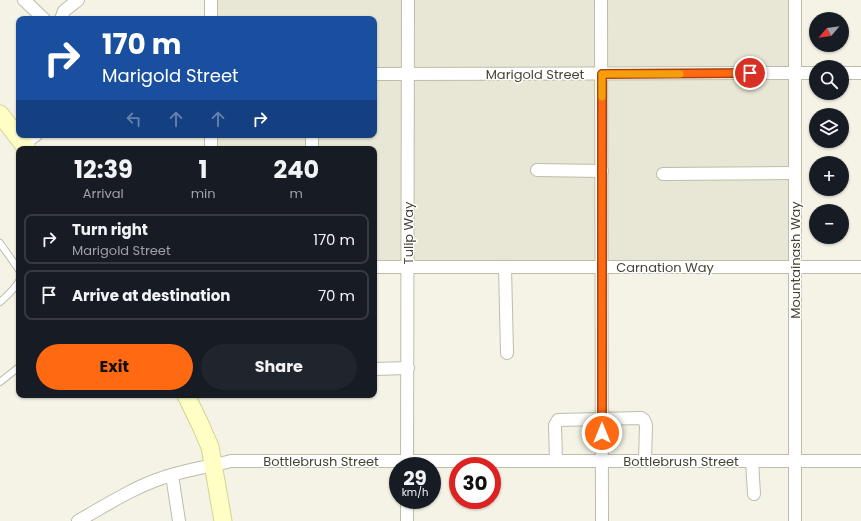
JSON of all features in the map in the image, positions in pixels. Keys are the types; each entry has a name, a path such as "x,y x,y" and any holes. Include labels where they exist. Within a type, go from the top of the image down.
{"street":[{"path":"24,0 41,16"},
{"path":"62,16 64,11 78,0"},
{"path":"211,0 211,16"},
{"name":"Tulip Way","path":"407,457 408,0"},
{"path":"601,0 602,521"},
{"name":"Mountainash Way","path":"795,0 795,521"},
{"name":"Marigold Street","path":"377,74 809,73"},
{"path":"849,73 861,73"},
{"path":"0,114 16,130"},
{"path":"537,170 602,171"},
{"path":"663,174 795,173"},
{"name":"Carnation Way","path":"377,267 861,267"},
{"path":"505,267 507,353"},
{"path":"377,369 408,368"},
{"path":"187,398 210,447 223,521"},
{"path":"556,460 556,422 561,420 641,418 644,420 646,425 645,461"},
{"name":"Bottlebrush Street","path":"441,462 556,460 861,461"},
{"name":"Bottlebrush Street","path":"78,521 149,483 172,475 231,461 389,463"},
{"path":"752,461 754,494"},
{"path":"172,475 179,521"},
{"path":"407,509 407,521"}],"lane":[{"path":"0,243 16,266"},
{"path":"0,302 16,287"},
{"path":"0,382 16,369"}],"shaded area":[{"path":"211,0 795,0 795,267 377,268 377,146 211,146 211,138 377,138 377,16 211,16"}],"slow traffic":[{"path":"602,97 602,74 680,74"}],"route":[{"path":"602,433 602,74 750,73"}]}
